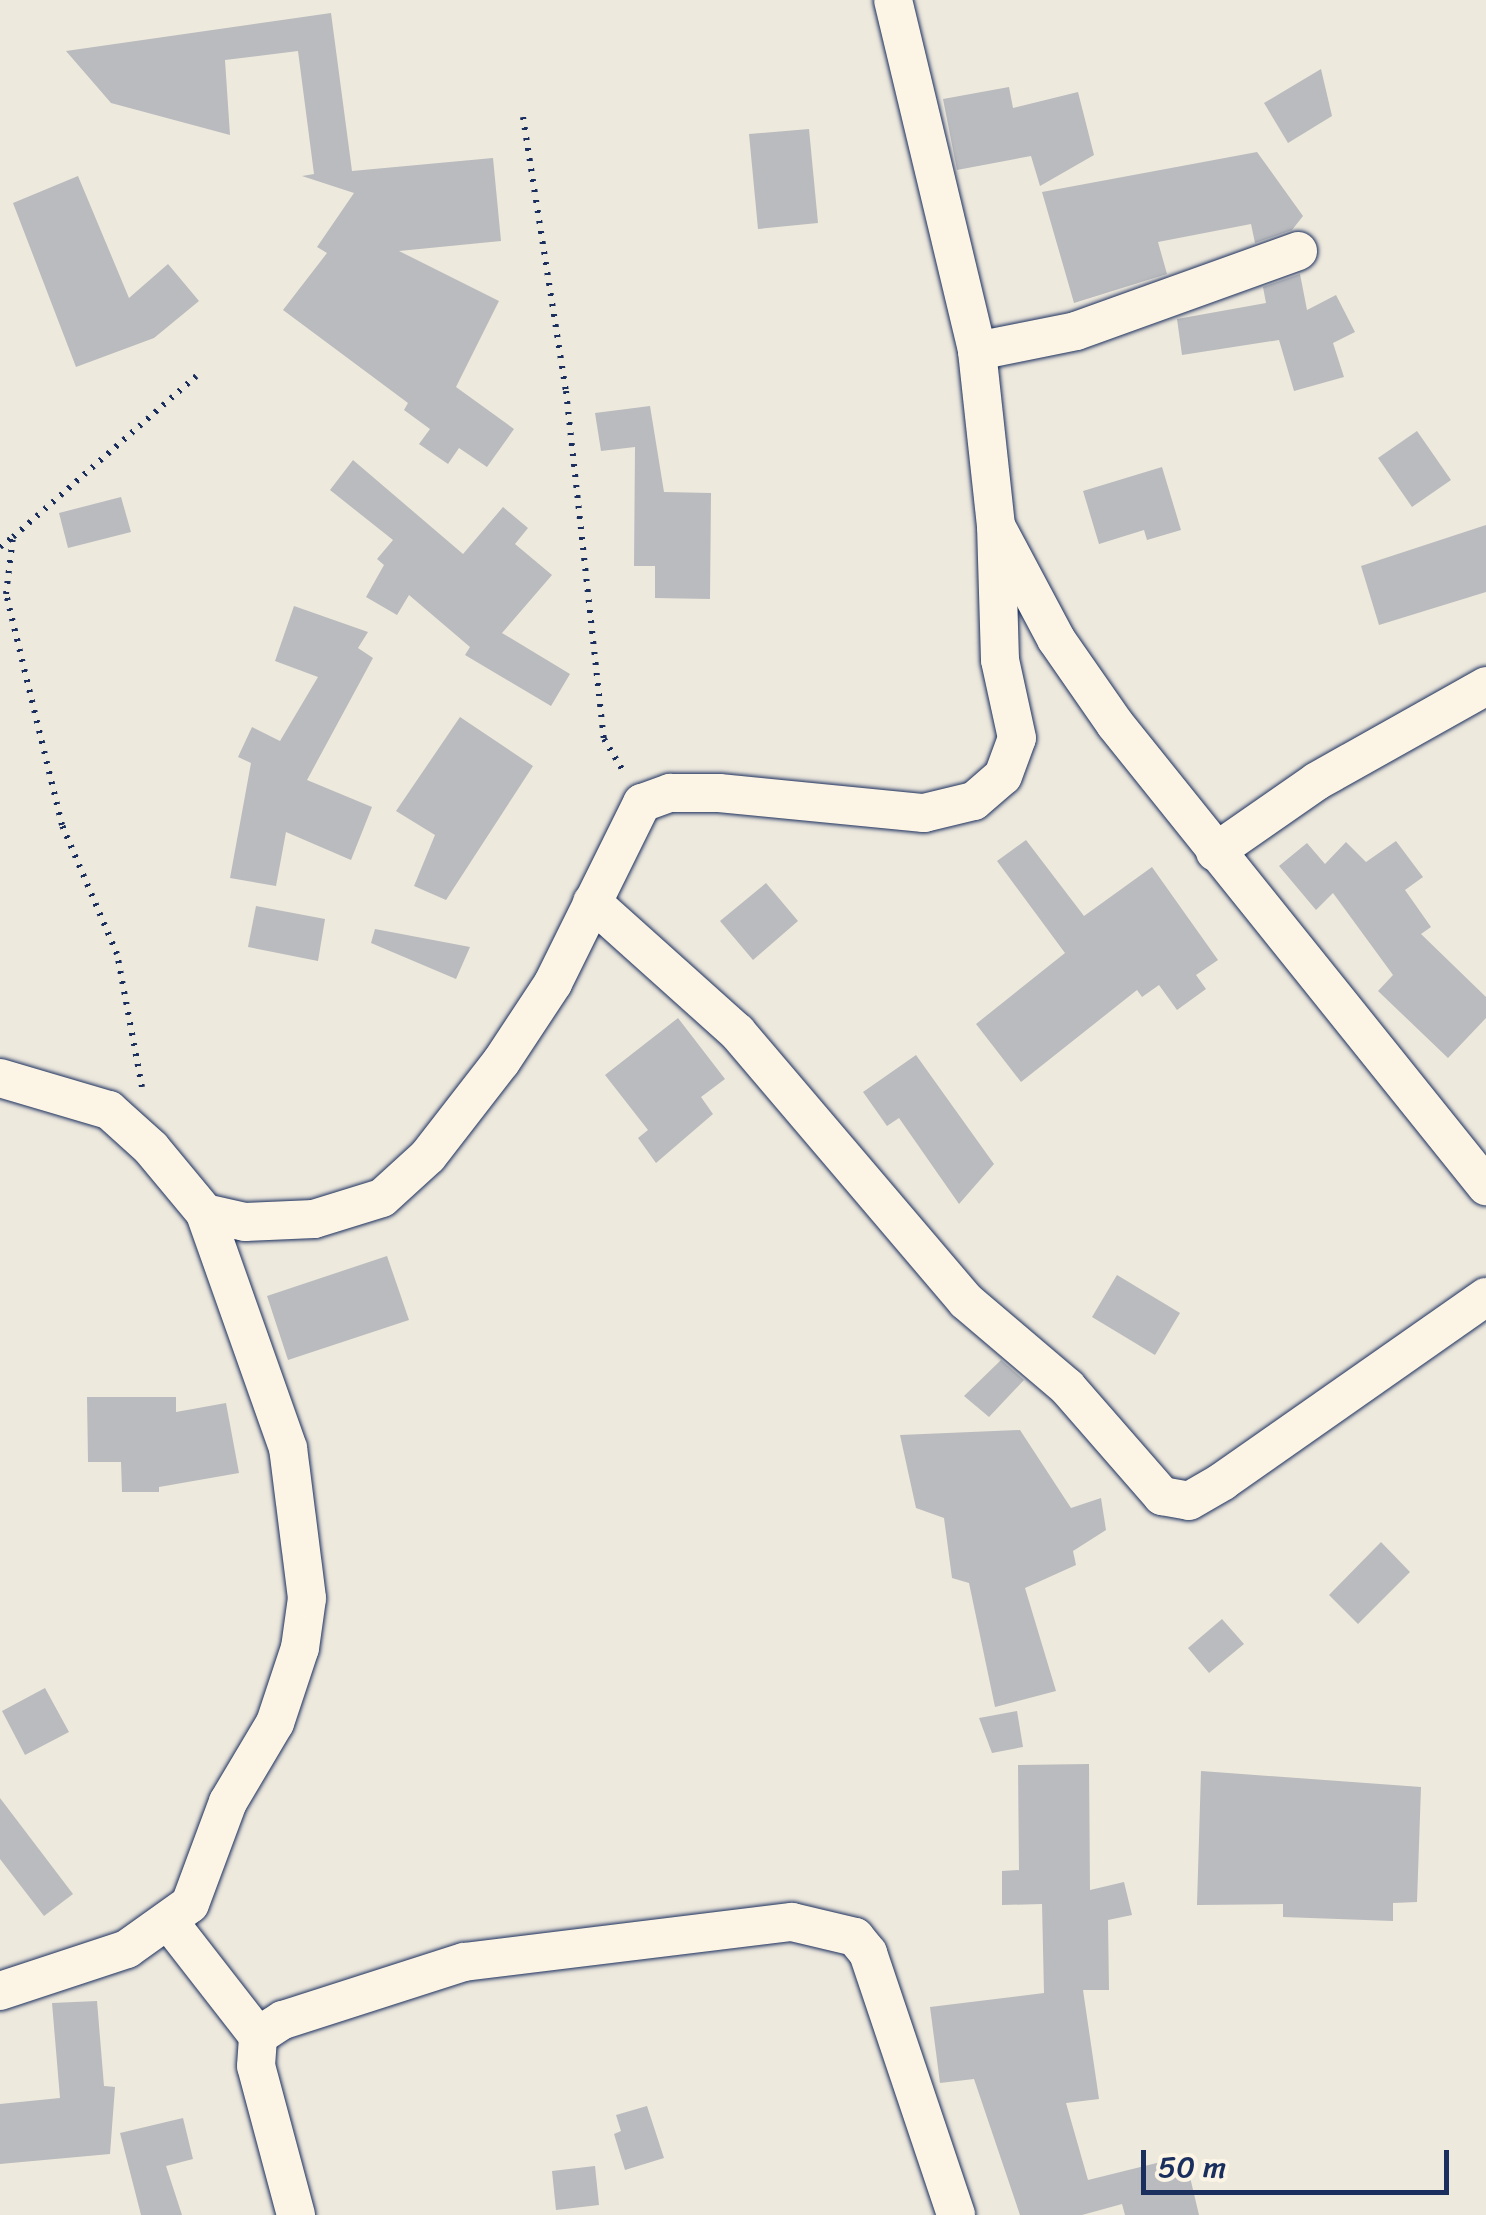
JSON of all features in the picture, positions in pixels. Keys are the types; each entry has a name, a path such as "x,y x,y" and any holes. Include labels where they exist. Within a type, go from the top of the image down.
{"street":[{"path":"205,1214 245,1222 314,1219 382,1198 428,1156 501,1062 553,983 642,804 670,794 719,792 924,813 974,801 1003,776 1017,738 1000,660 996,526 976,350 894,0"},
{"path":"976,350 1076,331 1298,250"},
{"path":"996,526 1056,640 1216,852 1486,1186"},
{"path":"1216,852 1316,782 1486,686"},
{"path":"592,902 737,1032 966,1301 1068,1387 1162,1496 1189,1500 1223,1481 1486,1297"},
{"path":"0,1078 109,1110 152,1148 205,1214 288,1448 308,1598 300,1648 275,1723 228,1802 190,1904 170,1924 127,1949 0,1991"},
{"path":"258,2036 283,2020 464,1962 792,1922 838,1931 855,1937 875,1970 956,2215"},
{"path":"170,1924 258,2036 256,2066 296,2215"}],"path":[{"path":"523,117 566,392 604,738 642,804"},
{"path":"0,547 196,376"},
{"path":"13,538 6,594 30,711 62,825 117,954 152,1148"}],"building":[{"path":"331,13 352,171 493,158 501,241 399,251 499,301 456,387 514,429 487,467 459,448 448,464 419,444 430,429 404,410 408,403 283,310 327,253 317,247 354,193 302,176 314,174 298,51 225,60 230,135 111,103 66,51"},
{"path":"1321,69 1332,116 1288,143 1264,103"},
{"path":"1009,87 1013,108 1078,92 1094,155 1040,186 1031,156 957,170 943,99"},
{"path":"809,129 818,223 758,229 749,134"},
{"path":"1257,152 1303,216 1292,230 1255,243 1251,224 1158,242 1167,274 1074,303 1042,192"},
{"path":"78,176 129,298 168,264 199,301 154,338 76,367 13,203"},
{"path":"1300,274 1307,310 1336,295 1355,332 1333,343 1344,377 1294,391 1279,340 1182,355 1177,319 1266,303 1263,287"},
{"path":"650,406 664,492 711,493 710,599 655,598 655,566 634,566 635,447 601,451 595,413"},
{"path":"1417,431 1451,480 1412,507 1378,458"},
{"path":"353,460 463,554 503,507 528,528 515,544 552,575 502,633 570,674 551,706 465,655 470,647 409,595 397,615 366,597 384,565 377,559 393,540 330,490"},
{"path":"1162,467 1181,530 1147,540 1144,530 1099,544 1083,491"},
{"path":"121,497 131,532 68,548 59,513"},
{"path":"1486,525 1486,592 1379,625 1361,566"},
{"path":"294,606 368,632 358,648 373,658 307,780 372,807 351,860 286,832 276,886 230,878 251,763 238,757 252,727 280,741 318,677 275,661"},
{"path":"460,717 533,766 446,900 414,886 435,835 396,811"},
{"path":"1026,840 1084,916 1152,867 1218,960 1196,975 1206,989 1177,1010 1159,985 1142,997 1137,990 1021,1082 976,1024 1065,953 997,861"},
{"path":"1396,841 1423,877 1405,890 1431,927 1421,934 1486,997 1486,1018 1448,1058 1378,991 1393,975 1333,893 1316,910 1279,866 1307,843 1325,864 1346,842 1366,862"},
{"path":"766,883 798,921 753,960 720,921"},
{"path":"256,906 325,919 318,961 248,947"},
{"path":"375,929 470,947 456,979 371,943"},
{"path":"678,1018 725,1079 701,1097 713,1114 656,1163 638,1138 648,1130 605,1075"},
{"path":"916,1055 994,1164 959,1204 899,1118 887,1126 863,1092"},
{"path":"387,1256 409,1320 288,1360 267,1296"},
{"path":"1117,1275 1180,1313 1155,1355 1092,1317"},
{"path":"1001,1360 1024,1380 989,1417 964,1396"},
{"path":"87,1397 176,1397 176,1412 226,1403 239,1473 159,1487 159,1492 122,1492 121,1462 88,1462"},
{"path":"1020,1430 1071,1508 1101,1498 1106,1530 1073,1551 1076,1565 1025,1588 1056,1691 995,1707 969,1583 952,1578 944,1518 916,1508 900,1435"},
{"path":"1381,1542 1410,1572 1358,1624 1329,1595"},
{"path":"1222,1619 1244,1644 1209,1673 1188,1648"},
{"path":"45,1688 69,1732 25,1755 2,1711"},
{"path":"1017,1711 1023,1747 992,1753 979,1718"},
{"path":"1089,1764 1090,1890 1124,1882 1132,1915 1108,1920 1109,1990 1083,1990 1099,2099 1066,2103 1088,2180 1185,2156 1199,2215 1125,2215 1122,2204 1082,2215 1020,2215 974,2079 940,2083 930,2007 1044,1993 1042,1904 1002,1905 1002,1871 1019,1870 1018,1765"},
{"path":"1201,1771 1421,1787 1417,1902 1393,1903 1393,1921 1283,1917 1283,1904 1197,1905"},
{"path":"0,1798 73,1894 44,1916 0,1859"},
{"path":"97,2001 104,2086 115,2087 110,2154 0,2164 0,2104 60,2098 52,2003"},
{"path":"647,2106 664,2158 625,2170 614,2134 621,2131 616,2115"},
{"path":"183,2118 193,2159 166,2166 182,2215 141,2215 120,2133"},
{"path":"595,2166 599,2205 556,2210 552,2171"}]}
